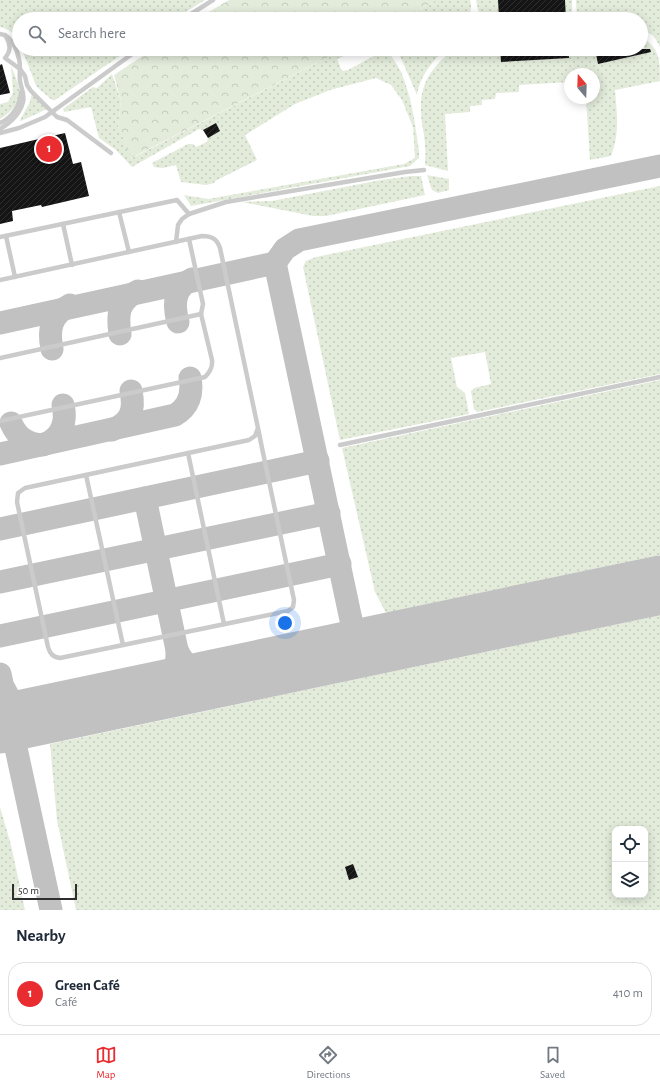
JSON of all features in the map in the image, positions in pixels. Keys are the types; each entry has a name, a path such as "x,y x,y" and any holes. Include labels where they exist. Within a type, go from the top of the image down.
{"lane":[{"path":"194,12 212,0"},
{"path":"2,35 10,38 12,42"},
{"path":"2,35 10,44 9,54 5,58 20,68 31,91 57,117 67,120 110,153"},
{"path":"0,123 6,121 16,108 21,96 18,56"},
{"path":"0,133 19,128 45,117 129,56"},
{"path":"0,129 14,118 22,107 24,94 21,86"},
{"path":"176,242 178,225 182,219 189,214 226,202 424,170"},
{"path":"0,237 177,200 189,214"},
{"path":"119,212 129,252"},
{"path":"63,224 72,265"},
{"path":"6,236 16,277"},
{"path":"0,280 190,239 208,236 213,237 218,242 258,428 295,604 288,611 56,658 52,655 48,647 17,498 18,494 25,488 249,440 255,436 258,428"},
{"path":"0,422 205,377 209,374 213,365 201,314 203,304 190,239"},
{"path":"0,358 201,314"},
{"path":"340,445 660,377"},
{"path":"249,440 257,442 262,448"},
{"path":"188,453 224,624"},
{"path":"86,475 123,645"}],"green space":[{"path":"0,0 205,0 185,12 12,12 12,33 0,27"},
{"path":"229,0 434,0 434,2 415,12 209,12"},
{"path":"434,0 470,0 471,8 470,12 415,12 434,2"},
{"path":"476,0 498,0 499,12 479,12"},
{"path":"565,0 572,0 572,12 566,12"},
{"path":"576,0 660,0 660,47 653,35 648,33 648,12 577,12"},
{"path":"648,41 656,51 660,67 660,81 615,90 617,131 611,156 590,160 586,104 600,104 600,68 564,68 564,82 519,85 519,92 496,93 495,99 482,100 482,105 470,106 470,112 445,114 448,171 425,165 425,143 421,112 422,92 429,76 445,56 501,56 501,62 568,58 568,56 596,56 598,64 632,56 648,56"},
{"path":"25,56 120,56 55,100 52,100 37,87"},
{"path":"142,56 330,56 131,158 118,126 121,101 114,75"},
{"path":"330,56 344,56 337,59 342,71 348,70 374,56 391,56 405,82 419,151 419,158 410,166 191,206 184,195 208,199 404,164 415,158 413,127 402,100 391,85 376,78 330,90 295,104 245,135 257,160 215,181 214,183 206,185 181,182 176,165 163,168 154,167 152,163 188,144 193,144 196,147 207,142 208,138 220,131 216,123 203,130 199,129 132,167 116,150 99,138 91,107 64,112 63,109 93,87 97,88 112,74 121,101 118,126 132,158"},
{"path":"400,56 439,56 424,75 417,95"},
{"path":"11,66 20,94 18,102 13,109 0,119 0,104 8,102 13,93"},
{"path":"32,92 47,109 21,121 20,120 30,102"},
{"path":"427,175 449,179 449,190 438,193 432,190"},
{"path":"421,176 425,195 326,216 313,216 242,202 272,201 381,180"},
{"path":"660,186 660,374 477,412 474,409 471,391 474,388 491,384 485,352 451,358 457,387 465,393 469,414 340,440 303,267 306,261 316,257"},
{"path":"660,380 660,555 386,613 375,592 342,448"},
{"path":"660,615 660,910 76,910 57,820 50,744"},
{"path":"0,807 11,845 25,910 0,910"}],"building":[{"path":"498,0 565,0 566,12 499,12"},
{"path":"501,56 569,56 569,58 501,62"},
{"path":"596,56 633,56 598,64"},
{"path":"2,64 10,93 0,95 0,65"},
{"path":"216,123 220,131 208,138 203,130"},
{"path":"65,133 73,164 81,162 89,196 42,207 41,205 12,211 13,221 0,224 0,148"},
{"path":"353,864 358,877 349,880 345,867"}],"taxiway":[{"path":"275,263 285,249 299,240 660,166"},
{"path":"0,323 275,263 357,648"},
{"path":"178,322 175,303 176,297 182,287 192,279"},
{"path":"120,334 120,309 126,299 138,291"},
{"path":"52,349 50,335 52,323 59,313 70,305"},
{"path":"0,454 175,415 184,408 189,400 191,389 190,378"},
{"path":"112,430 124,423 130,415 132,410 131,391"},
{"path":"45,444 56,437 62,428 64,423 63,405"},
{"path":"11,423 13,428 23,439 42,445"},
{"path":"0,529 318,461"},
{"path":"145,498 177,650 184,662 192,670 197,673 216,678"},
{"path":"0,582 329,513"},
{"path":"0,636 340,564"},
{"path":"147,693 161,686 170,677 176,666 177,650"},
{"path":"0,674 51,910"},
{"path":"5,690 8,697 21,710 32,713 46,714"}],"runway":[{"path":"0,724 660,585"}],"place":[{"name":"Green Café","path":"49,149"}]}
